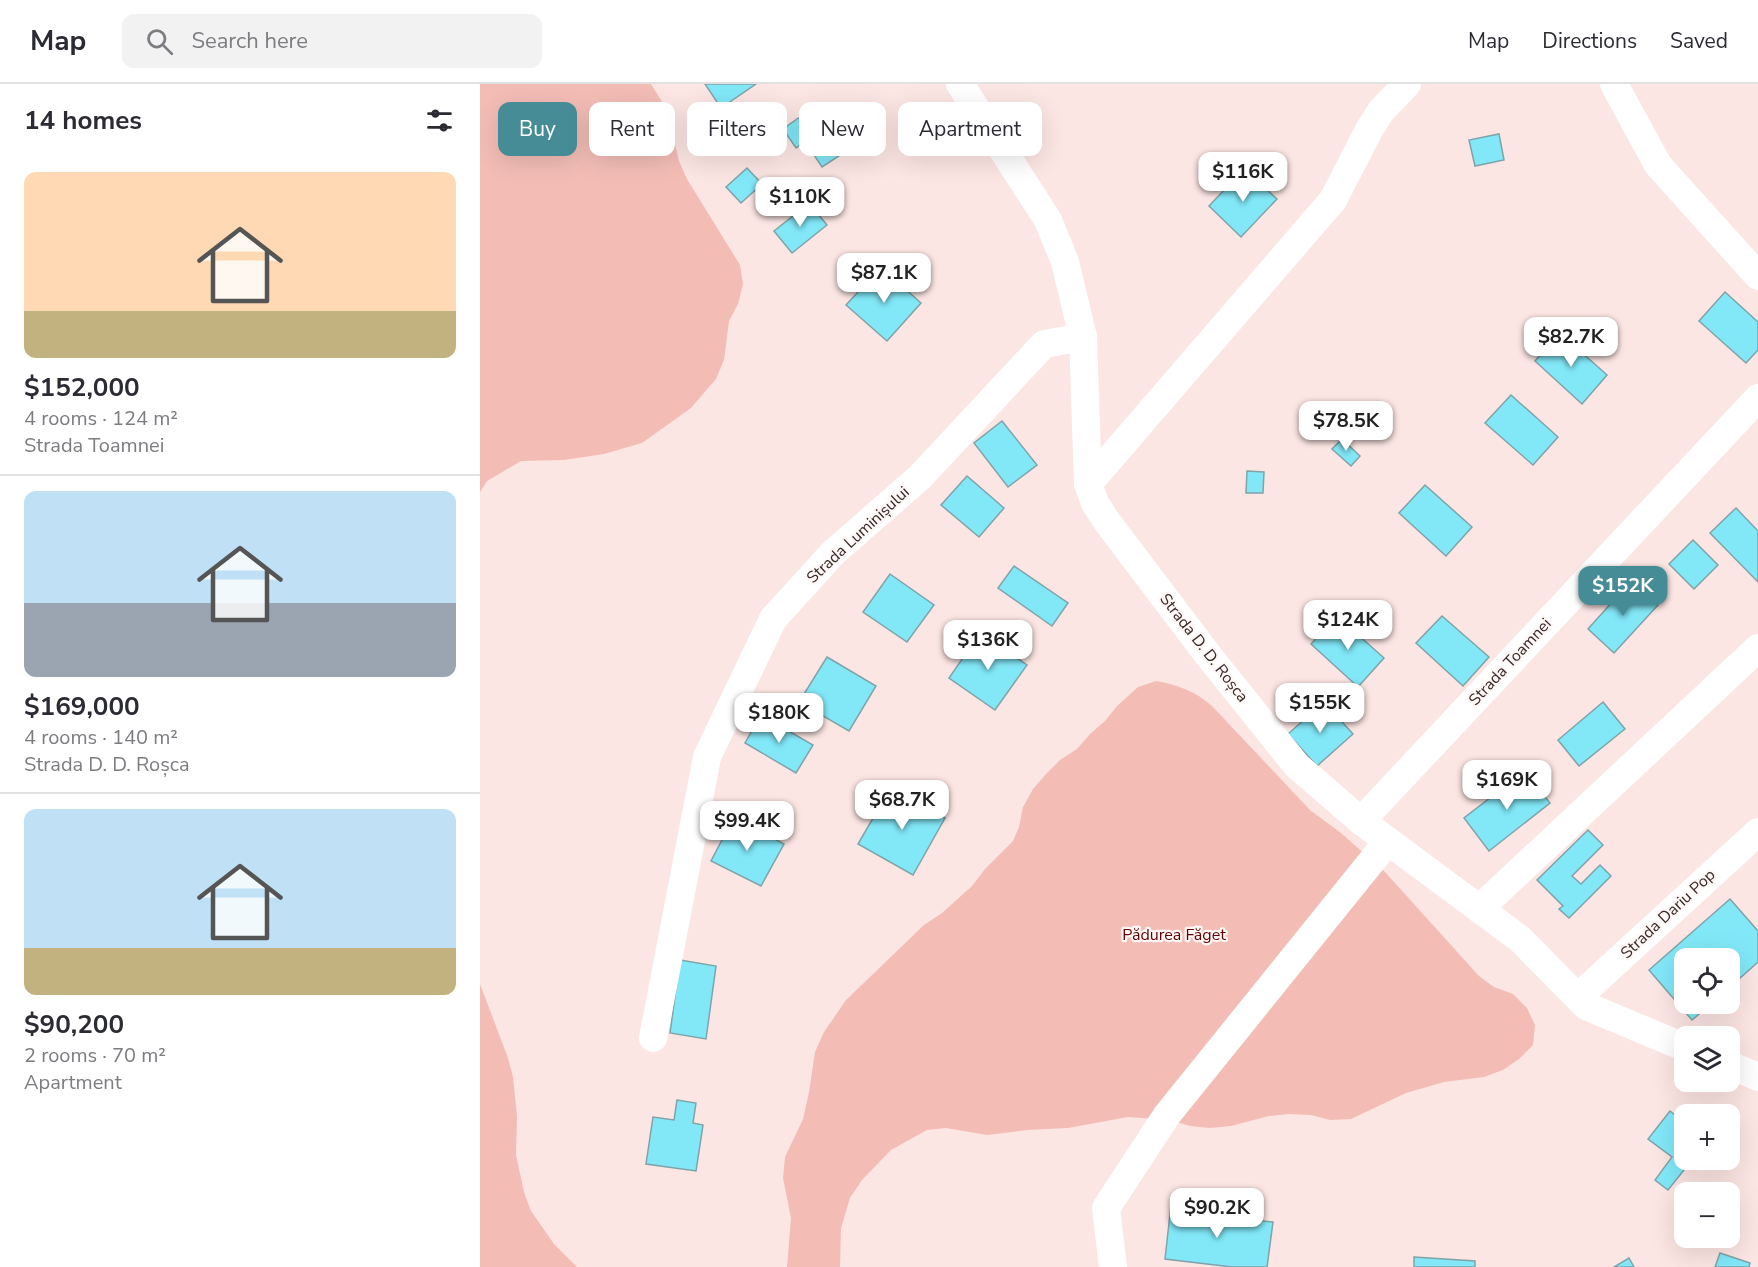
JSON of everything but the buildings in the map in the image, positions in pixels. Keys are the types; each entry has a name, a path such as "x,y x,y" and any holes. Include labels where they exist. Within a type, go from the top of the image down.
{"street":[{"name":"Strada D. D. Roșca","path":"960,84 1048,220 1065,262 1083,337 1088,484 1095,503 1108,523 1215,664 1297,766 1388,842 1520,939 1586,1006 1674,1043"},
{"path":"1088,484 1333,200 1368,130 1407,84"},
{"path":"1614,84 1658,165 1758,276"},
{"name":"Strada Luminișului","path":"653,1038 707,757 773,620 833,554 920,477 1044,344 1083,337"},
{"name":"Strada Toamnei","path":"1361,821 1758,398"},
{"path":"1479,909 1758,648"},
{"name":"Strada Dariu Pop","path":"1578,997 1758,832"},
{"path":"1113,1267 1106,1208 1167,1115 1388,842"},
{"path":"1740,1069 1758,1077"}],"green space":[{"path":"480,84 651,84 662,102 589,102 589,156 675,156 675,144 687,179 740,265 743,284 738,304 729,321 724,360 716,379 691,408 642,443 604,454 564,460 521,461 487,481 480,492"},
{"name":"Pădurea Făget","path":"1156,681 1186,689 1212,706 1310,810 1341,833 1385,872 1479,976 1494,987 1513,994 1527,1008 1535,1025 1533,1045 1503,1070 1484,1077 1444,1082 1406,1093 1351,1119 1330,1120 1311,1115 1289,1114 1210,1128 1190,1126 1170,1120 1128,1117 1068,1128 987,1135 946,1128 927,1130 891,1150 862,1180 850,1198 841,1228 840,1267 787,1267 791,1218 783,1178 785,1157 803,1119 815,1052 824,1032 846,1000 924,925 942,913 972,886 985,869 1013,841 1019,827 1023,807 1033,789 1046,774 1060,760 1077,749 1138,687"},
{"path":"480,984 513,1077 517,1116 516,1155 524,1192 531,1211 554,1244 577,1267 480,1267"}]}
